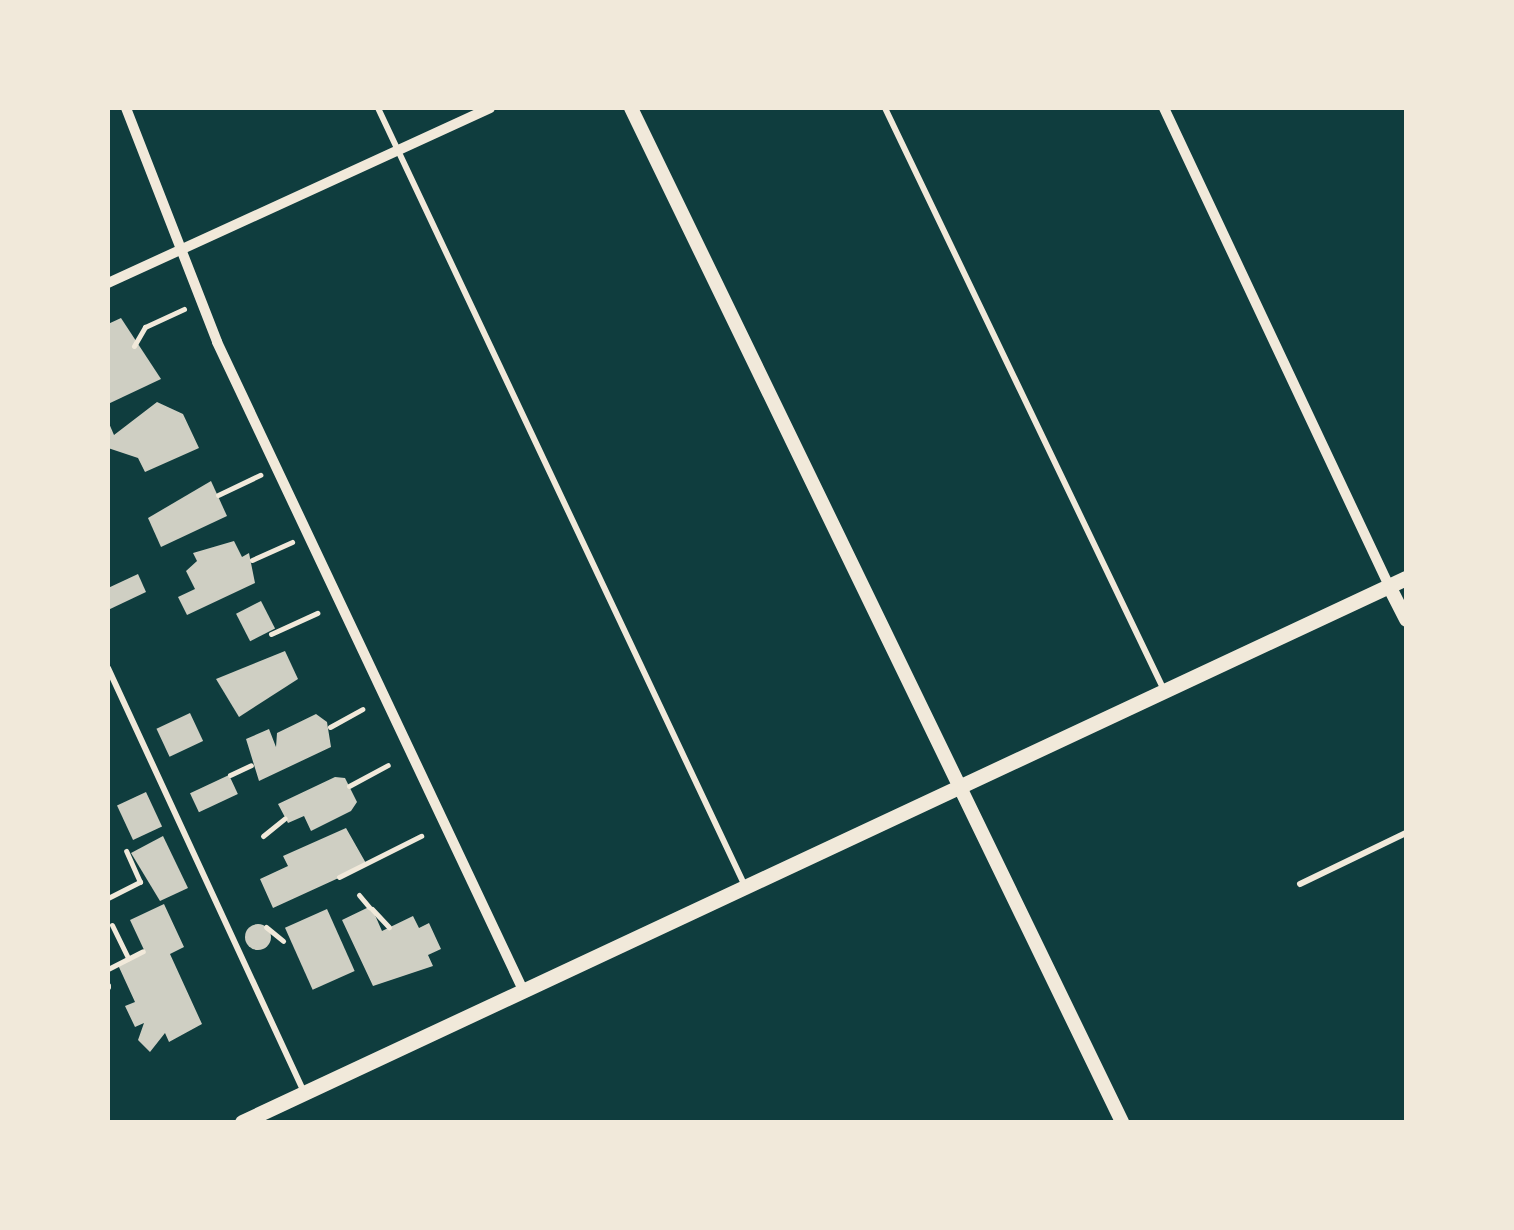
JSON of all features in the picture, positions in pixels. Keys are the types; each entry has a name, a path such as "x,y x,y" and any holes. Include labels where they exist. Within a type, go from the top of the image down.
{"main road":[{"path":"242,1122 1406,578"}],"street":[{"path":"126,108 184,248 201,302 524,992"},
{"path":"108,283 490,108"},
{"path":"631,108 1122,1122"},
{"path":"1164,108 1406,620"}],"lane":[{"path":"378,108 746,888"},
{"path":"885,108 1165,692"},
{"path":"108,668 304,1094"},
{"path":"1300,884 1406,833"}],"path":[{"path":"134,346 145,327 201,302"},
{"path":"218,495 276,468"},
{"path":"252,560 308,534"},
{"path":"270,634 318,613"},
{"path":"330,727 362,709"},
{"path":"230,775 251,765"},
{"path":"349,786 388,765"},
{"path":"263,836 285,818"},
{"path":"340,877 421,836"},
{"path":"108,898 140,882 126,851"},
{"path":"359,895 385,925"},
{"path":"112,924 128,958"},
{"path":"266,927 284,941"},
{"path":"108,969 143,950"}],"building":[{"path":"121,318 161,379 108,404 108,324"},
{"path":"157,402 183,414 199,448 145,472 138,458 108,448 108,421 114,435"},
{"path":"211,481 227,516 161,547 148,518"},
{"path":"234,541 242,557 249,553 255,583 187,615 178,597 195,589 186,571 197,561 193,553"},
{"path":"138,574 146,592 108,610 108,588"},
{"path":"261,601 275,629 250,641 236,614"},
{"path":"285,651 298,679 239,717 216,679"},
{"path":"190,713 203,741 170,757 156,729"},
{"path":"316,714 327,722 331,747 259,781 246,739 269,729 276,747 277,733"},
{"path":"229,775 238,794 199,812 190,793"},
{"path":"335,777 345,778 357,802 351,811 311,831 304,816 288,823 278,804"},
{"path":"146,792 162,826 133,840 117,806"},
{"path":"346,828 367,865 273,908 260,879 288,866 283,856"},
{"path":"163,836 188,888 160,901 131,853"},
{"path":"164,904 184,947 170,954 202,1024 169,1042 165,1033 150,1052 138,1040 144,1023 135,1027 125,1006 135,1002 118,965 145,952 130,920"},
{"path":"371,906 382,931 413,916 419,928 429,923 441,949 428,955 433,966 373,986 342,920"},
{"path":"327,909 355,971 313,990 285,928"},
{"path":"258,924 267,928 271,937 267,946 258,950 249,946 245,937 249,928"}]}
